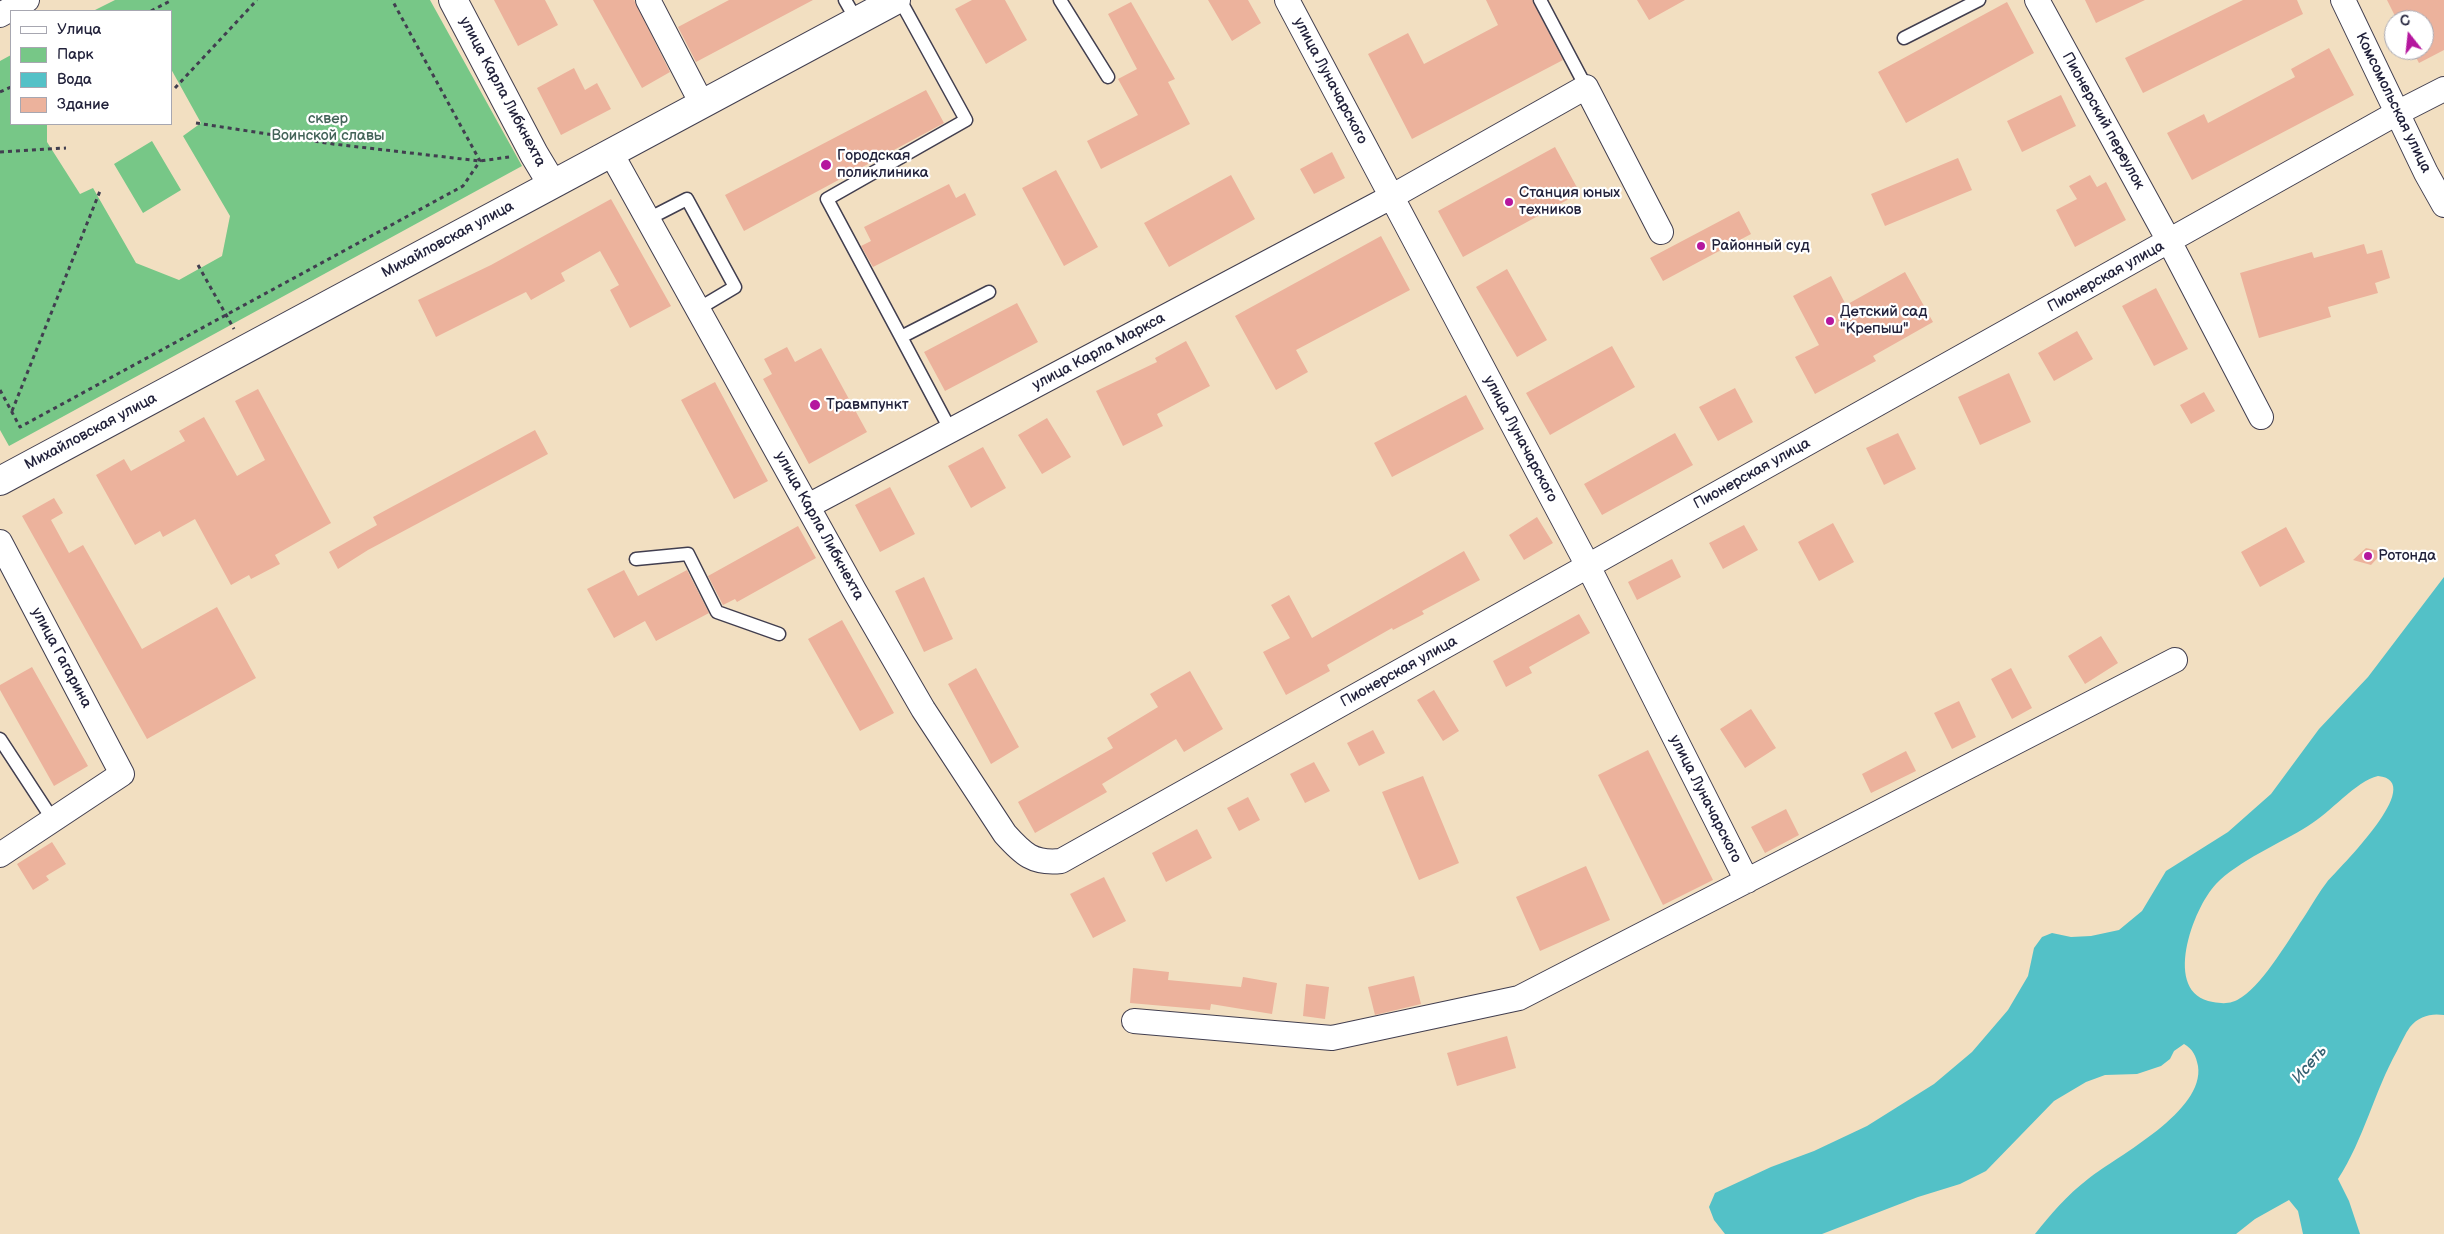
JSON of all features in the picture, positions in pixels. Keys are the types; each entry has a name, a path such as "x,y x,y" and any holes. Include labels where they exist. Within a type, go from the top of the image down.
{"main road":[{"name":"улица Карла Либкнехта","path":"453,0 534,154 552,184"},
{"name":"Михайловская улица","path":"0,481 702,104 851,10 898,0"}],"street":[{"path":"0,14 27,0"},
{"path":"648,0 702,104"},
{"name":"улица Луначарского","path":"1287,0 1588,566 1747,881"},
{"name":"Пионерский переулок","path":"2037,0 2169,241 2261,417"},
{"name":"Комсомольская улица","path":"2343,0 2397,113 2444,205"},
{"path":"1586,87 1661,232"},
{"name":"улица Карла Маркса","path":"808,506 1391,197 1586,87"},
{"name":"Пионерская улица","path":"1061,861 2397,113 2444,89"},
{"name":"улица Карла Либкнехта","path":"611,153 923,709 1005,834 1018,849 1033,859 1045,863 1061,861"},
{"name":"улица Гагарина","path":"0,542 122,774 53,820"},
{"path":"1134,1020 1332,1038 1519,998 2175,660"},
{"path":"0,855 53,820"}],"lane":[{"path":"898,0 966,120 827,200 951,431"},
{"path":"1060,0 1108,77"},
{"path":"1540,0 1586,87"},
{"path":"1904,38 1979,0"},
{"path":"648,219 687,199 735,287 698,309"},
{"path":"901,337 989,292"},
{"path":"636,559 688,554 717,612 780,634"},
{"path":"0,739 53,820"}],"path":[{"path":"153,10 172,0"},
{"path":"175,88 257,0"},
{"path":"392,0 480,161"},
{"path":"196,123 333,144 480,161 534,154"},
{"path":"0,152 66,148"},
{"path":"0,390 20,427 464,186 480,161"},
{"path":"12,411 100,191"},
{"path":"198,265 246,350"}],"green space":[{"name":"сквер Воинской славы","path":"115,0 430,0 522,166 9,446 0,430 0,61 10,56 10,125 47,125 47,142 80,194 93,188 136,263 179,280 222,256 230,216 183,136 201,123 172,71 172,10 95,10"},
{"path":"152,141 181,190 143,213 114,164"}],"water":[{"name":"Исеть","path":"2444,577 2444,1015 2434,1014 2421,1018 2408,1030 2389,1067 2355,1148 2338,1179 2349,1201 2360,1234 2303,1234 2298,1211 2289,1200 2255,1219 2236,1234 2035,1234 2080,1185 2157,1130 2188,1099 2197,1083 2198,1066 2194,1053 2184,1044 2174,1051 2170,1059 2161,1066 2137,1074 2105,1075 2086,1082 2054,1101 1986,1171 1960,1184 1918,1197 1822,1234 1725,1234 1714,1220 1709,1207 1715,1193 1867,1126 1934,1084 1972,1052 2008,1010 2028,976 2034,948 2042,937 2052,933 2071,937 2091,936 2119,930 2142,911 2166,871 2228,832 2271,794 2319,729 2368,677","holes":["2378,776 2391,781 2393,793 2387,808 2376,826 2324,886 2277,958 2259,981 2242,997 2231,1002 2213,1002 2197,996 2188,984 2185,967 2186,949 2199,911 2216,884 2248,860 2316,820 2361,784"]}],"building":[{"path":"494,0 545,0 558,25 518,46"},
{"path":"593,0 634,0 670,72 642,88"},
{"path":"729,0 813,0 696,62 678,27"},
{"path":"972,0 1005,0 1027,40 986,64 955,9"},
{"path":"1208,0 1248,0 1261,23 1232,41"},
{"path":"1486,0 1532,0 1563,60 1412,139 1368,54 1408,33 1424,64 1498,25"},
{"path":"1637,0 1685,0 1649,20"},
{"path":"2085,0 2145,0 2096,23"},
{"path":"2243,0 2297,0 2303,14 2143,93 2125,58"},
{"path":"2387,0 2444,0 2444,50 2434,55 2434,10 2392,10"},
{"path":"1131,2 1175,79 1168,82 1190,124 1101,169 1087,141 1138,115 1118,79 1137,69 1108,14"},
{"path":"2007,2 2034,53 1906,123 1878,72"},
{"path":"2329,48 2354,95 2192,180 2167,133 2204,114 2208,123 2295,77 2291,69"},
{"path":"574,68 585,90 597,83 611,109 561,135 537,88"},
{"name":"Городская поликлиника","path":"926,90 944,123 744,231 725,195"},
{"path":"2061,95 2076,126 2022,152 2007,121"},
{"name":"Станция юных техников","path":"1555,147 1580,193 1463,257 1438,211"},
{"path":"1332,152 1345,178 1314,194 1300,169"},
{"path":"1958,158 1972,190 1885,226 1871,194"},
{"path":"1056,170 1098,247 1064,266 1022,188"},
{"path":"1231,175 1255,219 1169,267 1144,223"},
{"path":"2090,175 2097,187 2106,182 2126,220 2075,247 2056,210 2077,199 2069,186"},
{"path":"949,184 956,198 965,193 976,215 873,267 861,246 871,241 864,227"},
{"path":"611,199 671,306 630,328 610,290 619,285 600,251 561,273 565,281 531,300 526,292 436,337 418,300 491,265"},
{"name":"Районный суд","path":"1739,211 1751,234 1663,281 1650,258"},
{"path":"1381,236 1410,290 1296,350 1308,372 1276,390 1235,316"},
{"path":"2364,244 2367,254 2382,250 2390,278 2375,283 2378,293 2328,307 2331,317 2259,338 2240,273 2312,252 2314,258"},
{"path":"1507,269 1547,340 1517,357 1476,287"},
{"path":"1905,272 1933,322 1873,356 1876,361 1815,394 1795,357 1819,345 1793,296 1831,276 1846,305"},
{"path":"2156,288 2188,349 2154,366 2122,306"},
{"path":"1017,303 1038,342 945,391 924,352"},
{"path":"2077,331 2093,359 2054,381 2038,353"},
{"path":"1186,341 1210,386 1157,414 1163,426 1123,446 1096,391 1157,362 1155,358"},
{"path":"1612,346 1635,387 1550,435 1526,393"},
{"name":"Травмпункт","path":"787,347 795,362 821,348 867,432 809,464 763,379 772,374 764,359"},
{"path":"2009,373 2031,422 1980,445 1958,397"},
{"path":"715,382 768,481 734,499 681,400"},
{"path":"1735,388 1753,422 1718,441 1699,407"},
{"path":"258,389 331,523 275,555 280,564 251,579 249,575 231,585 195,519 163,537 160,531 135,545 96,475 124,459 131,471 185,441 179,431 204,417 237,476 265,460 235,401"},
{"path":"2204,392 2215,411 2191,424 2180,405"},
{"path":"1466,395 1484,429 1392,477 1374,443"},
{"path":"1047,418 1071,457 1042,474 1018,435"},
{"path":"535,430 548,454 368,550 338,569 329,552 377,525 373,517"},
{"path":"1675,433 1693,465 1602,515 1584,484"},
{"path":"1898,433 1916,469 1884,485 1866,448"},
{"path":"983,447 1006,488 971,508 948,466"},
{"path":"890,487 915,534 880,552 855,505"},
{"path":"54,498 63,513 51,520 69,553 83,545 142,649 217,607 256,678 147,739 22,516"},
{"path":"1537,517 1553,543 1524,560 1509,535"},
{"path":"1833,523 1854,562 1819,581 1798,542"},
{"path":"1744,525 1758,550 1723,569 1709,543"},
{"path":"798,526 816,558 737,602 735,599 723,605 708,576"},
{"path":"2286,527 2305,562 2260,587 2241,552"},
{"name":"Ротонда","path":"2366,548 2383,552 2371,565 2353,560"},
{"path":"1464,551 1480,580 1422,611 1424,614 1393,630 1392,628 1327,665 1330,671 1286,695 1263,652 1290,638 1271,605 1289,595 1312,638"},
{"path":"1672,559 1681,577 1637,600 1628,582"},
{"path":"624,570 638,596 687,570 709,613 656,641 645,621 614,638 587,589"},
{"path":"924,577 953,639 924,652 895,591"},
{"path":"1579,614 1590,633 1529,667 1532,673 1506,687 1493,661"},
{"path":"842,620 894,713 860,731 808,639"},
{"path":"2101,636 2118,663 2085,684 2068,656"},
{"path":"32,667 88,766 54,786 0,690 0,685"},
{"path":"976,668 1019,747 991,764 948,684"},
{"path":"2011,668 2032,708 2012,719 1991,679"},
{"path":"1190,671 1223,729 1184,752 1176,739 1102,784 1107,792 1035,833 1018,802 1113,748 1107,738 1158,707 1150,694"},
{"path":"1434,690 1459,731 1443,741 1417,700"},
{"path":"1959,701 1976,737 1952,749 1934,713"},
{"path":"1751,709 1776,748 1745,768 1720,729"},
{"path":"1373,730 1385,753 1359,766 1347,743"},
{"path":"1648,750 1713,880 1663,905 1598,775"},
{"path":"1906,751 1916,771 1871,793 1862,774"},
{"path":"1314,762 1330,791 1305,803 1290,774"},
{"path":"1423,776 1459,863 1419,880 1382,792"},
{"path":"1248,797 1260,820 1239,831 1227,808"},
{"path":"1786,809 1799,835 1765,853 1751,827"},
{"path":"1197,829 1212,858 1166,882 1152,853"},
{"path":"52,842 66,864 46,876 49,880 33,890 17,864"},
{"path":"1586,866 1610,920 1540,951 1516,897"},
{"path":"1104,877 1126,921 1093,938 1070,894"},
{"path":"1133,968 1169,972 1168,980 1241,987 1243,977 1277,983 1272,1014 1211,1004 1210,1010 1130,1003"},
{"path":"1414,976 1421,1004 1375,1015 1368,987"},
{"path":"1306,984 1329,987 1325,1019 1303,1016"},
{"path":"1507,1036 1516,1068 1457,1086 1447,1053"}],"place":[{"name":"Городская поликлиника","path":"826,165"},
{"name":"Станция юных техников","path":"1509,202"},
{"name":"Районный суд","path":"1701,246"},
{"name":"Детский сад \"Крепыш\"","path":"1830,321"},
{"name":"Травмпункт","path":"815,405"},
{"name":"Ротонда","path":"2368,556"}]}
